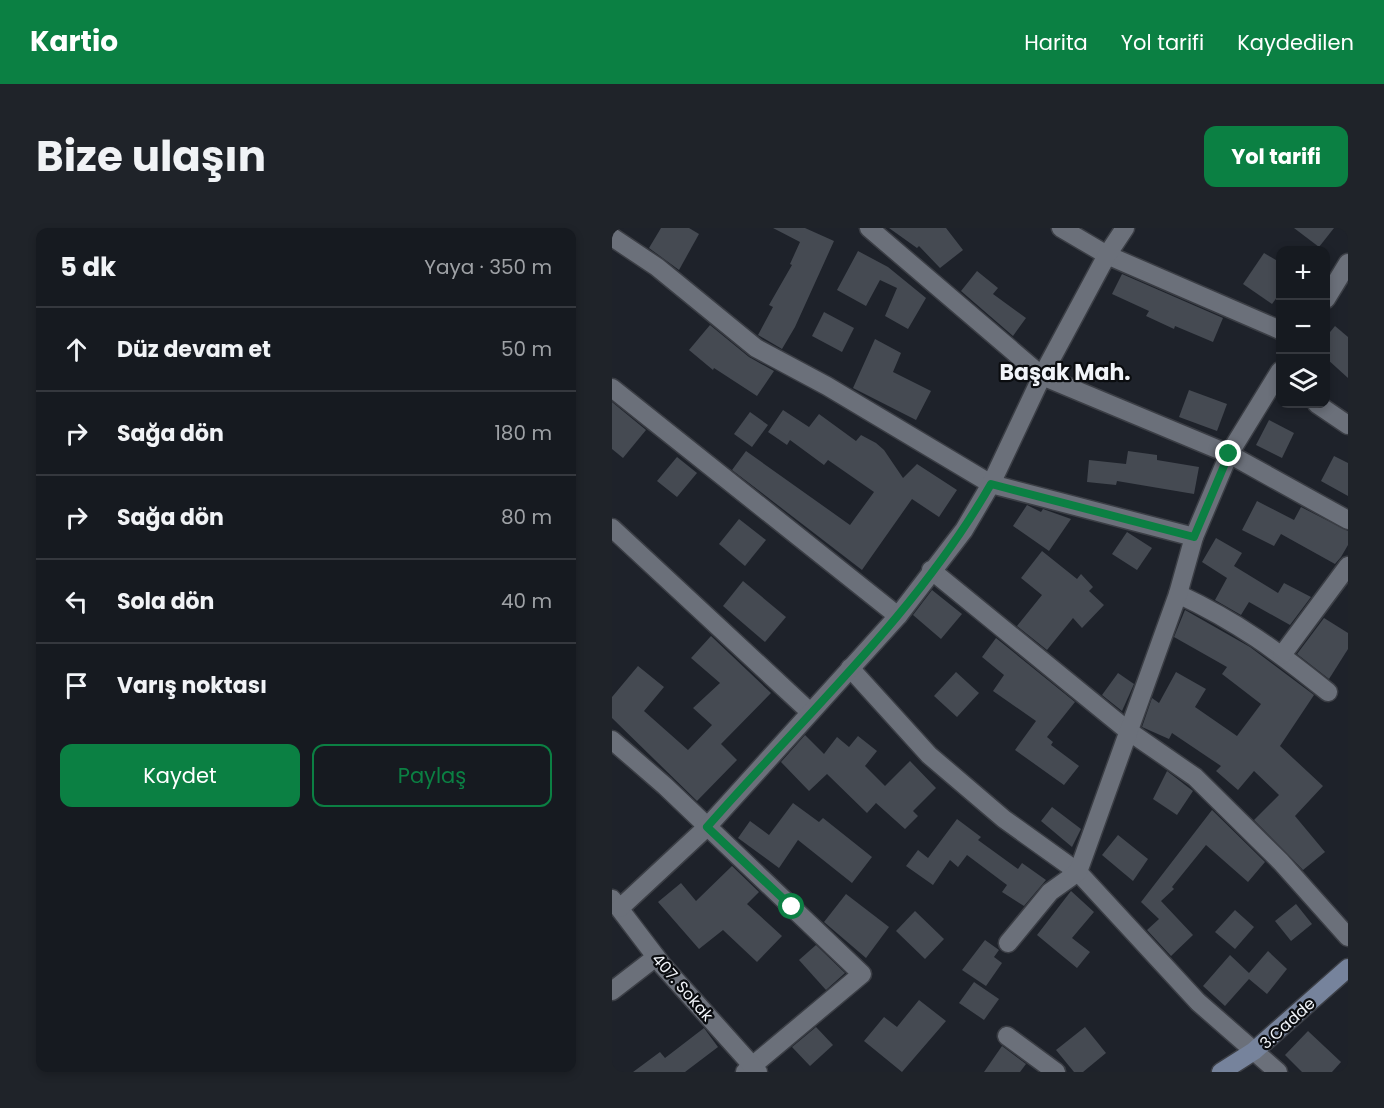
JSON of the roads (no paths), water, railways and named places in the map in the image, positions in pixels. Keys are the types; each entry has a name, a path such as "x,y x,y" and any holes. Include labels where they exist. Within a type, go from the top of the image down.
{"street":[{"path":"869,228 1042,376 1229,454 1348,520"},
{"path":"1061,228 1107,255 1276,328"},
{"path":"616,903 707,827 898,616 931,570 964,530 991,484 1042,376 1107,255 1125,228"},
{"path":"612,237 657,267 756,348 827,386 991,484 1194,537"},
{"path":"1330,293 1348,264"},
{"path":"1008,943 1050,892 1078,872 1127,730 1178,594 1194,537 1229,454 1276,380"},
{"path":"612,388 898,616"},
{"path":"1323,408 1348,424"},
{"path":"612,528 810,711"},
{"path":"1282,655 1348,566"},
{"path":"931,570 1127,730 1195,777 1281,862 1348,938"},
{"path":"1178,594 1236,624 1282,655 1328,692"},
{"path":"850,668 929,755 1004,819 1078,872 1198,1002 1278,1072"},
{"path":"612,740 666,786 862,974 752,1070"},
{"name":"407. Sokak","path":"616,903 656,957 752,1070"},
{"path":"612,991 656,957"},
{"name":"3.Cadde","path":"1221,1072 1254,1052 1348,968"},
{"path":"1007,1036 1056,1072"}],"district":[{"name":"Başak Mah.","path":"1065,372"}]}
